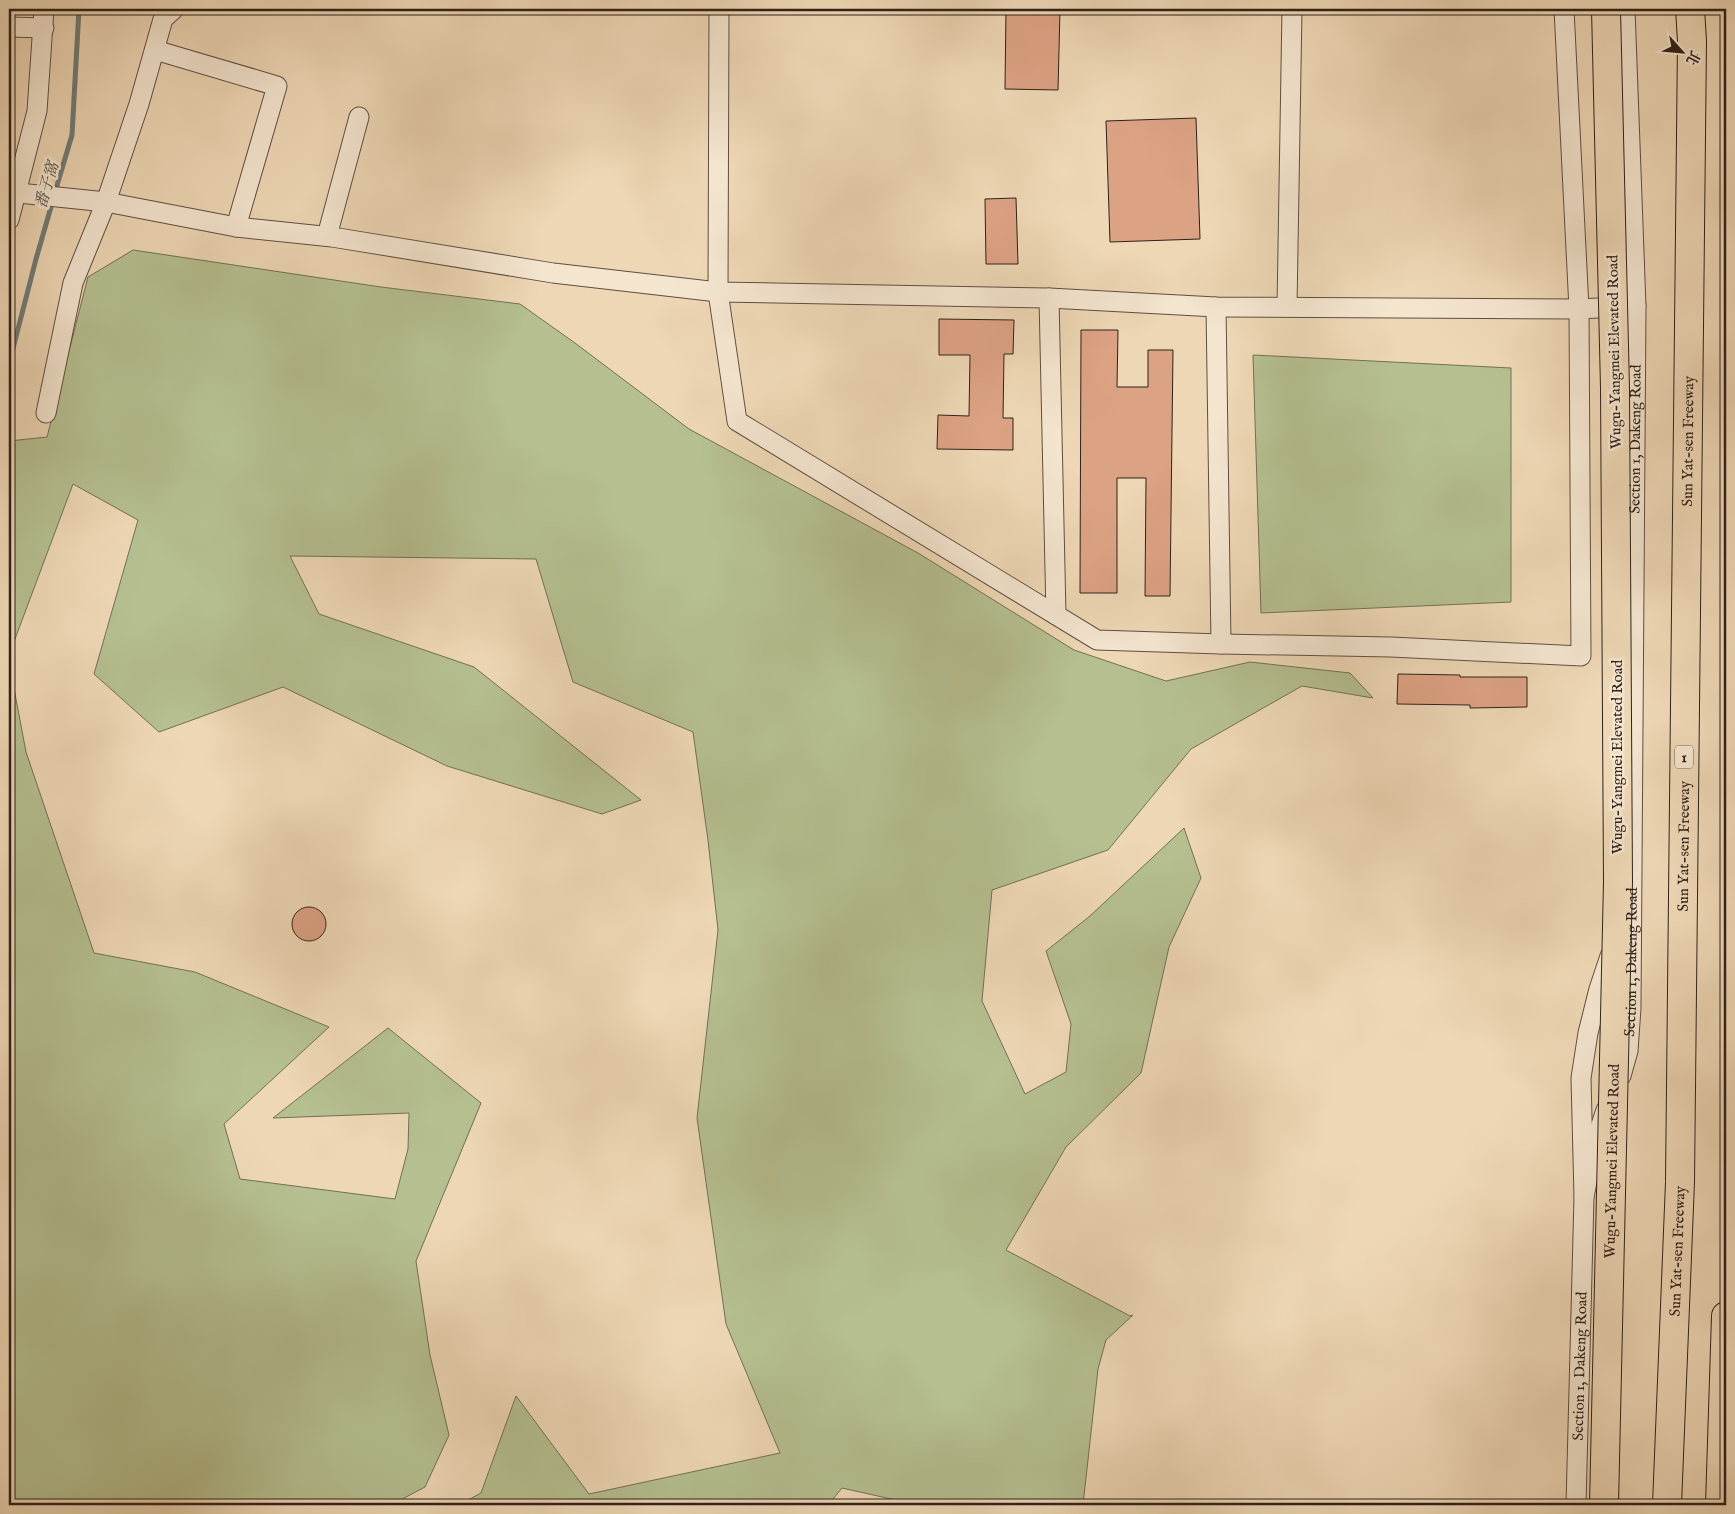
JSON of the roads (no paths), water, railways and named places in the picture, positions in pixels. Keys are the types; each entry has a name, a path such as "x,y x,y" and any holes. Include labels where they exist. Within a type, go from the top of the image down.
{"highway":[{"name":"Wugu-Yangmei Elevated Road","path":"1604,1505 1618,882 1615,388 1606,9"},
{"name":"Sun Yat-sen Freeway","path":"1667,1505 1680,1182 1692,41 1690,9"},
{"path":"1720,1505 1726,1316"}],"street":[{"path":"9,220 13,192 37,111 44,9"},
{"path":"46,413 73,283 106,202 139,104 163,19 174,9"},
{"path":"719,9 718,292 738,420 1097,640 1391,647 1581,656 1579,309 1564,9"},
{"path":"1287,307 1292,9"},
{"name":"Section 1, Dakeng Road","path":"1584,1197 1594,1146 1607,1107 1623,1071 1628,1051 1631,1008 1636,306 1625,9"},
{"path":"9,27 44,28"},
{"path":"155,50 277,86 236,226"},
{"path":"327,236 358,117"},
{"path":"13,192 106,202 236,226 327,236 553,273 718,292 1049,298 1216,307 1579,309 1636,306"},
{"path":"1049,298 1056,615"},
{"path":"1216,307 1221,644"},
{"name":"Section 1, Dakeng Road","path":"1576,1505 1584,1197 1581,1078 1588,1033 1624,906 1632,870"}],"waterway":[{"name":"番子窩","path":"55,192 72,135 79,9"},
{"name":"番子窩","path":"9,364 53,200"}]}
